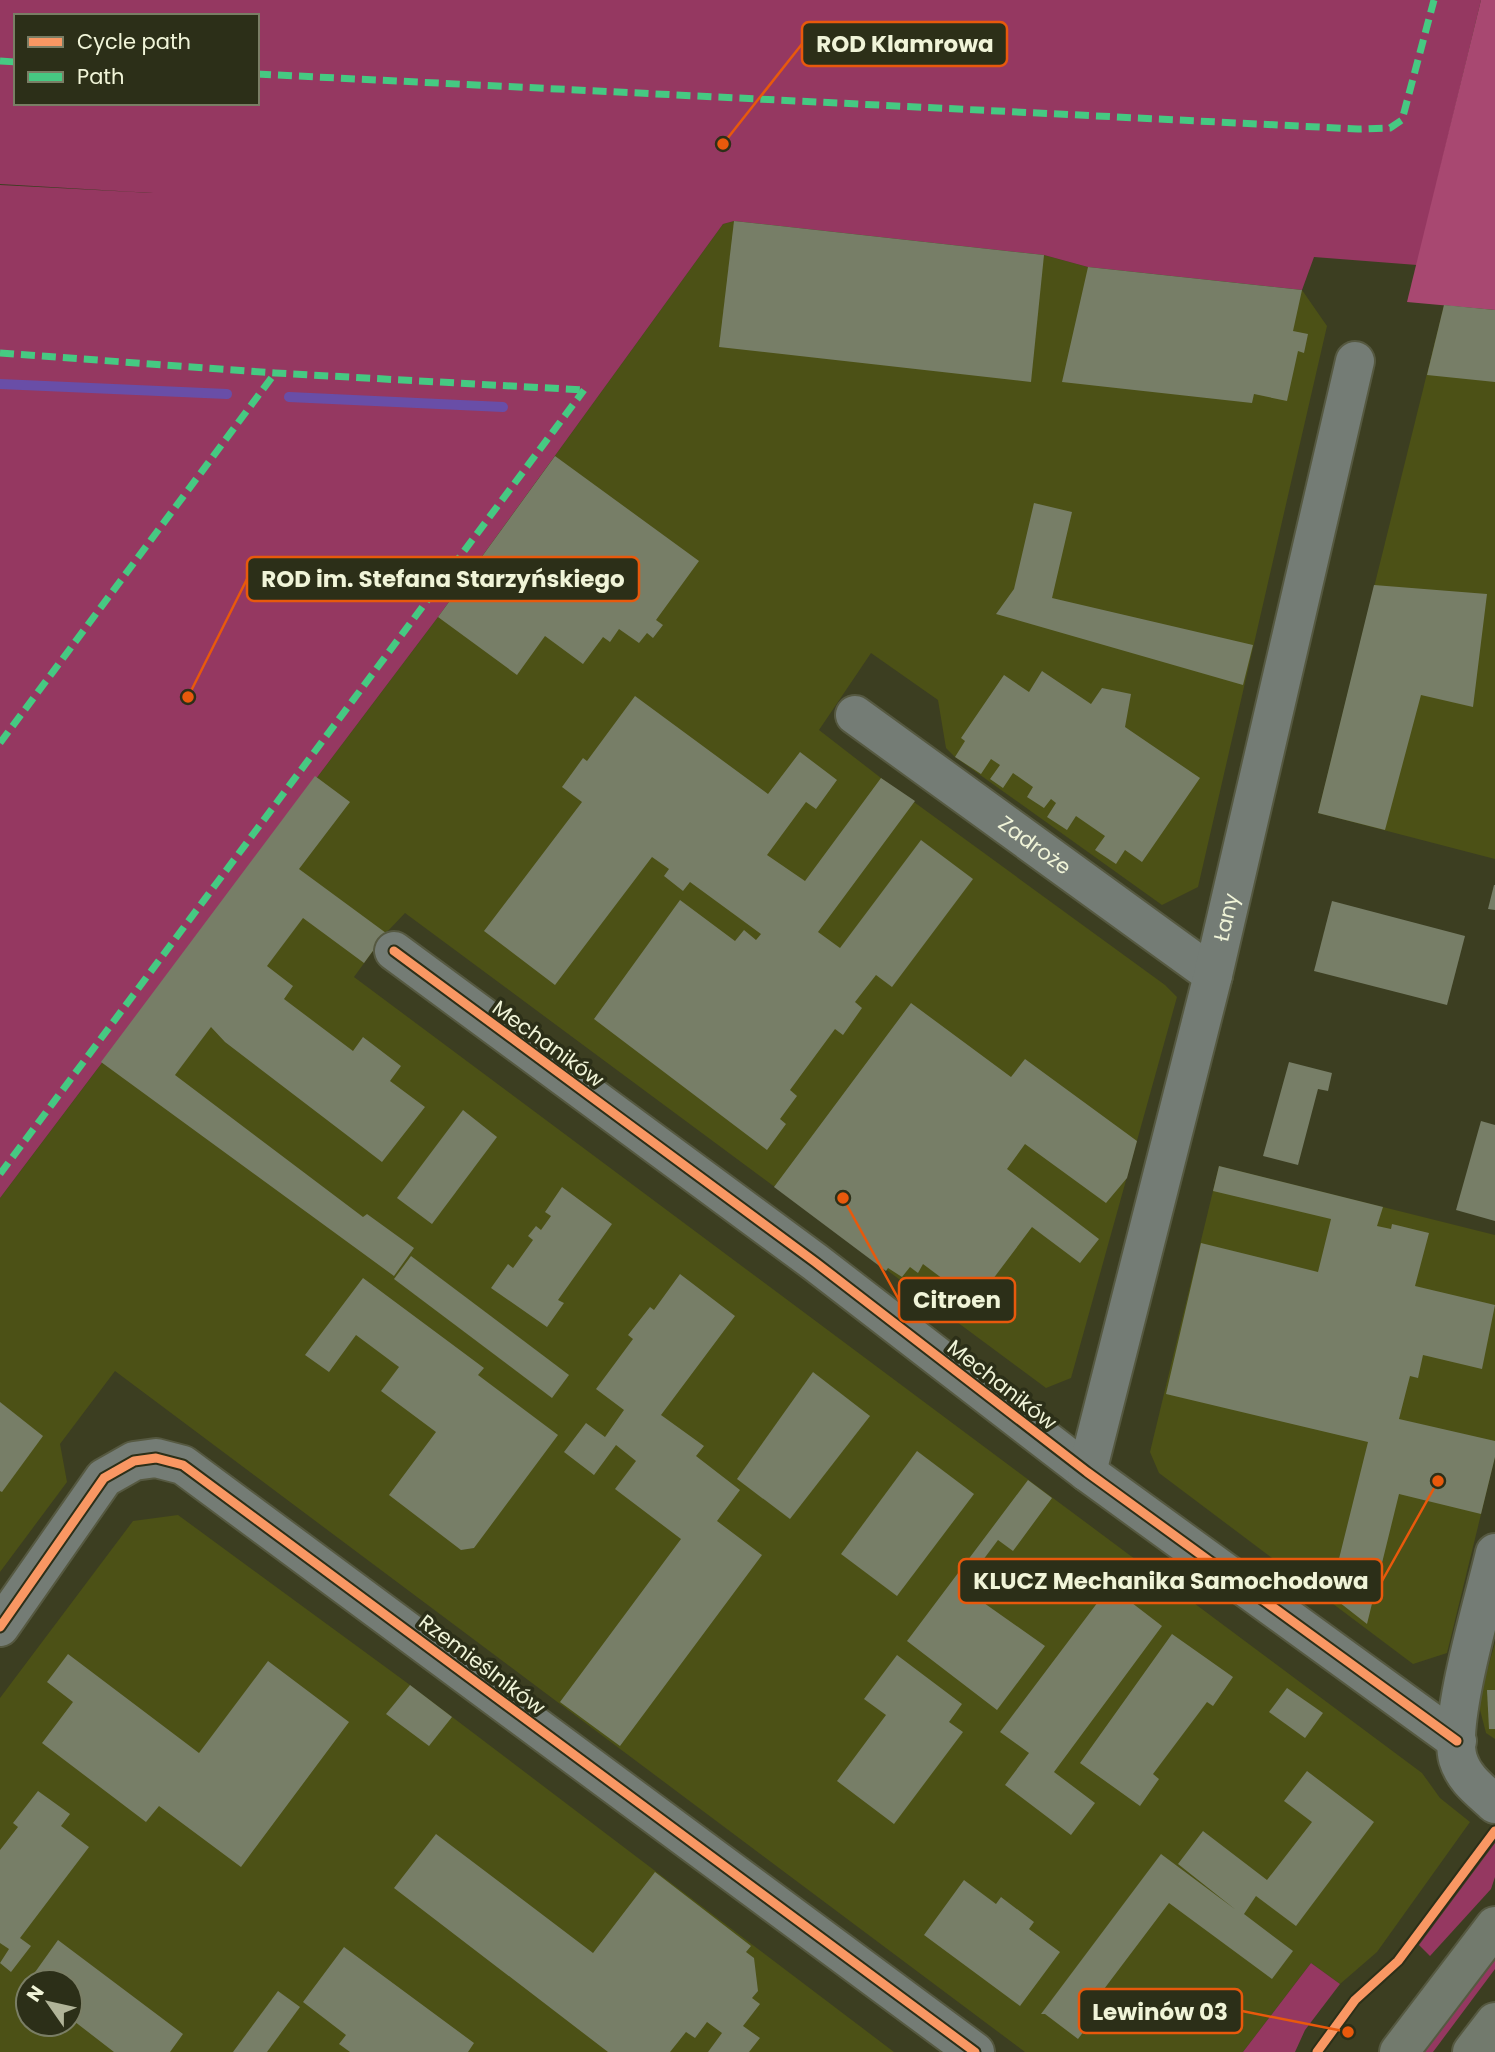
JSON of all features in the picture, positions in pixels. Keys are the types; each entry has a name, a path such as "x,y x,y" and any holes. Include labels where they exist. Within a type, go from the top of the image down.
{"main road":[{"path":"1399,2052 1495,1926"},
{"path":"1472,2052 1495,2022"}],"street":[{"name":"Łany","path":"1087,1472 1213,975 1355,361"},
{"name":"Zadroże","path":"855,715 1213,975"},
{"name":"Mechaników","path":"394,951 815,1262 1087,1472 1457,1741"},
{"name":"Rzemieślników","path":"0,1627 104,1478 134,1461 156,1458 183,1465 975,2052"},
{"path":"1495,1553 1460,1702 1457,1741 1457,1755 1464,1774 1495,1804"}],"shaded area":[{"path":"0,0 1481,0 1417,265 1314,257 1302,290 1088,267 1044,255 734,221 723,224 438,617 0,1198 0,185 153,193 0,184"},
{"path":"1481,0 1495,0 1495,310 1407,302"},
{"path":"734,221 1044,255 1088,267 1302,290 1327,326 1198,887 1162,905 955,757 946,748 938,700 871,653 819,730 1165,985 1177,997 1071,1378 1046,1388 405,913 386,933 354,977 1422,1773 1440,1798 1470,1822 1377,1952 1340,1984 1311,1963 1243,2052 1025,2052 115,1371 60,1444 67,1482 0,1572 0,1198 438,617 723,224"},
{"path":"1444,305 1495,310 1495,859 1318,813"},
{"path":"1219,1166 1495,1235 1495,1457 1447,1653 1413,1664 1159,1473 1150,1452"},
{"path":"178,1515 410,1685 894,2052 0,2052 0,1698 133,1521"},
{"path":"1495,1643 1495,1739 1486,1733 1478,1702"},
{"path":"1495,1843 1495,1877 1491,1889 1430,1956 1419,1945"},
{"path":"1495,1956 1495,1969 1433,2052 1424,2052"},
{"path":"1311,1963 1340,1984 1305,2030 1295,2052 1243,2052"}],"building":[{"path":"734,221 1044,255 1031,382 719,347"},
{"path":"1088,267 1302,290 1293,331 1308,334 1304,353 1298,351 1287,401 1254,394 1252,403 1062,382"},
{"path":"1444,305 1495,310 1495,382 1427,375"},
{"path":"555,456 699,561 656,620 663,625 653,638 647,633 639,643 619,629 610,642 603,637 583,664 545,636 517,675 438,617"},
{"path":"1034,503 1072,512 1052,598 1253,645 1243,685 996,614 1014,589"},
{"path":"1374,585 1487,594 1473,707 1421,695 1385,830 1318,813"},
{"path":"1042,671 1091,704 1102,688 1131,694 1125,727 1200,778 1142,862 1125,850 1116,864 1095,850 1105,836 1076,816 1067,830 1047,817 1056,803 1051,799 1044,808 1027,797 1033,787 1013,773 1003,788 990,779 1000,765 991,759 981,774 955,757 965,741 961,738 1004,675 1029,692"},
{"path":"635,696 768,794 800,752 837,780 816,809 806,802 767,855 805,881 881,778 915,801 818,932 840,948 921,840 973,879 892,987 876,975 855,1002 862,1008 843,1035 835,1029 790,1090 797,1096 780,1119 786,1124 767,1150 594,1019 680,900 735,941 744,930 756,940 761,934 690,882 683,891 664,876 669,869 652,857 555,985 484,931 582,802 562,787 583,758 587,761"},
{"path":"315,776 350,802 299,869 386,933 364,963 303,918 267,966 293,986 284,999 353,1051 363,1037 401,1066 390,1081 425,1107 382,1162 225,1042 211,1027 175,1075 363,1217 367,1214 414,1248 394,1276 101,1062"},
{"path":"1495,885 1495,910 1488,909"},
{"path":"1332,901 1465,936 1447,1005 1314,971"},
{"path":"911,1003 1011,1077 1025,1059 1137,1141 1127,1178 1106,1203 1025,1144 1007,1169 1099,1239 1080,1263 1032,1227 975,1303 923,1264 918,1273 910,1267 902,1277 888,1268 886,1271 774,1187"},
{"path":"1289,1062 1332,1073 1328,1091 1318,1089 1298,1165 1263,1156"},
{"path":"463,1110 497,1137 432,1224 397,1198"},
{"path":"1481,1121 1495,1125 1495,1221 1456,1210"},
{"path":"1219,1166 1383,1207 1377,1226 1391,1229 1392,1224 1429,1233 1415,1286 1495,1305 1482,1369 1423,1355 1418,1378 1410,1376 1399,1419 1495,1441 1495,1457 1481,1514 1399,1494 1367,1624 1330,1595 1368,1442 1166,1394 1201,1243 1318,1272 1331,1219 1213,1191"},
{"path":"562,1187 612,1224 558,1300 564,1303 547,1327 491,1288 508,1264 513,1268 533,1240 528,1236 536,1226 541,1230 551,1216 545,1212"},
{"path":"411,1256 569,1375 552,1398 394,1279"},
{"path":"680,1274 735,1316 661,1415 704,1446 696,1456 740,1490 717,1521 762,1555 620,1746 560,1702 681,1539 615,1489 636,1461 616,1445 594,1475 564,1452 586,1423 605,1437 624,1410 596,1389 633,1339 628,1335 650,1307 654,1310"},
{"path":"363,1278 484,1368 478,1375 558,1435 474,1548 461,1550 389,1495 436,1432 381,1391 399,1367 356,1335 329,1372 305,1355"},
{"path":"813,1372 870,1416 790,1519 737,1479"},
{"path":"0,1402 43,1436 2,1492 0,1491"},
{"path":"917,1451 974,1494 897,1596 841,1554"},
{"path":"1028,1480 1052,1498 1013,1551 998,1540 971,1576 975,1579 967,1591 1045,1646 997,1710 907,1641"},
{"path":"1110,1586 1162,1626 1054,1772 1095,1803 1071,1835 1005,1785 1029,1753 1000,1732"},
{"path":"1172,1634 1233,1677 1213,1706 1207,1702 1153,1774 1159,1779 1140,1806 1080,1763"},
{"path":"68,1654 199,1753 268,1661 349,1722 241,1867 159,1806 146,1822 42,1743 73,1702 47,1682"},
{"path":"897,1655 962,1704 949,1722 963,1732 894,1824 837,1781 886,1715 864,1699"},
{"path":"410,1685 452,1717 429,1746 386,1714"},
{"path":"1287,1688 1323,1713 1305,1738 1269,1712"},
{"path":"1487,1690 1495,1690 1495,1729 1489,1729"},
{"path":"1307,1771 1374,1822 1296,1926 1256,1896 1244,1914 1293,1951 1272,1979 1169,1903 1095,2001 1102,2007 1078,2039 1045,2014 1041,2014 1161,1854 1236,1910 1178,1864 1203,1831 1267,1880 1312,1822 1284,1801"},
{"path":"38,1791 70,1814 61,1826 89,1847 20,1938 31,1946 11,1972 0,1963 9,1949 0,1943 0,1850 18,1827 13,1823"},
{"path":"436,1834 593,1953 655,1872 751,1946 746,1952 754,1958 758,1991 752,1998 760,2004 743,2026 760,2038 749,2052 708,2052 722,2033 707,2022 695,2038 686,2032 670,2052 608,2052 394,1888"},
{"path":"964,1880 996,1904 1001,1897 1034,1922 1029,1929 1060,1952 1020,2006 924,1935"},
{"path":"58,1940 183,2034 170,2052 114,2052 84,2029 84,1968 38,1968"},
{"path":"344,1947 474,2043 468,2052 350,2052 339,2044 346,2035 303,2002"},
{"path":"278,1991 300,2007 267,2052 233,2052"}],"waterway":[{"path":"0,384 227,394"},
{"path":"289,397 503,407"}],"marked path":[{"path":"259,74 1358,129 1390,128 1402,120 1434,0"},
{"path":"0,61 14,62"},
{"path":"0,353 275,373 584,390"},
{"path":"0,743 275,373"},
{"path":"0,1174 584,390"}],"cycle path":[{"path":"394,951 815,1262 1087,1472 1457,1741"},
{"path":"0,1627 104,1478 134,1461 156,1458 183,1465 975,2052"},
{"path":"1317,2052 1355,2000 1398,1961 1495,1831"}],"place":[{"name":"ROD Klamrowa","path":"723,144"},
{"name":"ROD im. Stefana Starzyńskiego","path":"188,697"},
{"name":"Citroen","path":"843,1198"},
{"name":"KLUCZ Mechanika Samochodowa","path":"1438,1481"},
{"name":"Lewinów 03","path":"1348,2032"}]}
